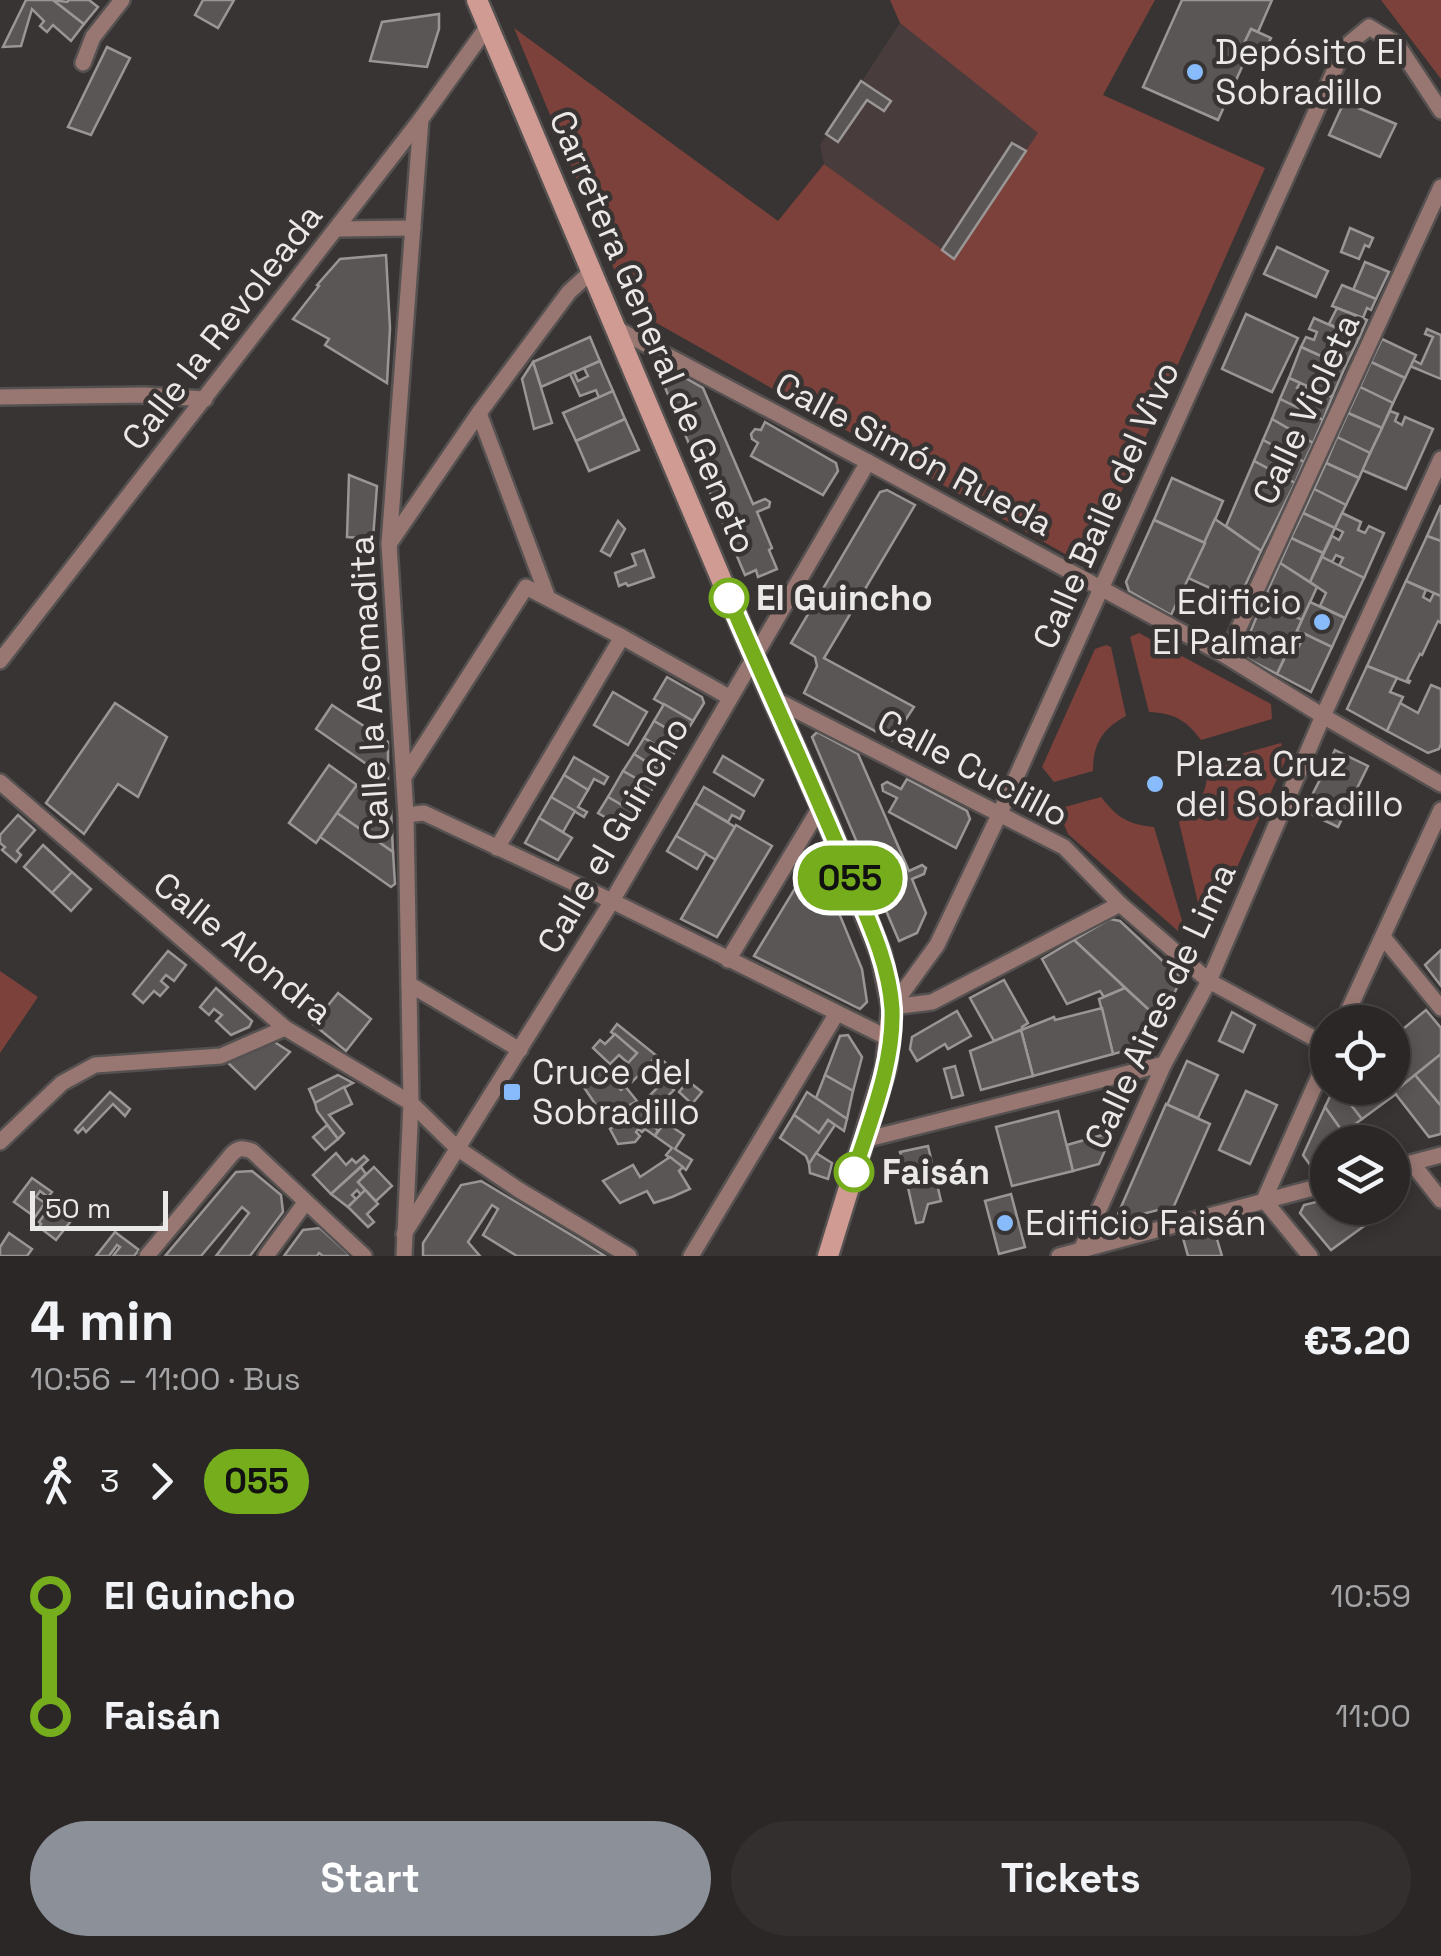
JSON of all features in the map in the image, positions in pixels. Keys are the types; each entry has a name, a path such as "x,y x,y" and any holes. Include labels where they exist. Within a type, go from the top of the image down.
{"main road":[{"name":"Carretera General de Geneto","path":"476,0 882,954 892,1007 886,1067 828,1256"}],"street":[{"path":"83,63 93,37 122,0"},
{"name":"Calle la Revoleada","path":"0,661 421,119 488,26"},
{"name":"Calle Baile del Vivo","path":"892,1007 937,946 1000,813 1345,47 1369,27 1397,44 1441,111"},
{"name":"Calle la Asomadita","path":"404,1256 411,1103 406,815 389,544 421,119"},
{"name":"Calle Violeta","path":"1226,656 1441,187"},
{"path":"336,229 413,228"},
{"path":"389,544 569,292 592,271"},
{"name":"Calle Simón Rueda","path":"617,330 1226,656 1441,784"},
{"path":"0,397 146,395 205,399"},
{"path":"479,414 548,598"},
{"name":"Calle Aires de Lima","path":"1082,1250 1164,1064 1209,981 1441,459"},
{"name":"Calle el Guincho","path":"404,1235 612,901 868,462"},
{"path":"404,778 526,587 729,697"},
{"path":"497,848 622,637"},
{"name":"Calle Cuclillo","path":"772,698 1064,847 1120,904 1209,981 1310,1036"},
{"name":"Calle Alondra","path":"0,782 285,1028 411,1103 456,1148 629,1256"},
{"path":"728,960 821,806"},
{"path":"1351,1005 1441,810"},
{"path":"406,815 424,813 890,1039"},
{"path":"892,1007 932,1002 1120,904"},
{"path":"1383,938 1441,1008"},
{"path":"409,984 520,1050"},
{"path":"692,1256 837,1013"},
{"path":"0,1142 62,1082 95,1065 221,1056 285,1028"},
{"path":"864,1140 1164,1064"},
{"path":"1264,1200 1310,1096"},
{"path":"147,1256 232,1154 243,1148 252,1151 364,1256"},
{"path":"1441,1155 1412,1164 1441,1200"},
{"path":"1059,1256 1310,1188"},
{"path":"1264,1200 1310,1256"},
{"path":"266,1256 305,1203"}],"shaded area":[{"path":"890,0 1155,0 1103,95 1265,168 1088,567 630,308 514,28 778,221 824,164 954,258 1038,133 900,23"},
{"path":"1381,0 1441,0 1441,79"},
{"path":"900,23 1039,133 955,261 824,164 820,145"},
{"path":"1139,633 1271,704 1272,719 1201,740 1179,719 1149,712 1130,637"},
{"path":"1111,647 1126,716 1100,738 1093,771 1054,782 1042,767 1095,649"},
{"path":"1281,743 1286,759 1210,927 1202,920 1179,822 1202,796 1208,763"},
{"path":"1101,797 1124,819 1154,827 1183,924 1178,931 1068,834 1061,808"},
{"path":"0,971 38,997 0,1053"}],"building":[{"path":"26,0 53,0 84,24 71,41 53,25 47,32 40,26 44,21 32,9 21,46 3,47"},
{"path":"53,0 89,0 98,7 84,24"},
{"path":"203,0 234,0 218,28 195,15"},
{"name":"Depósito El Sobradillo","path":"1182,0 1272,0 1258,32 1251,29 1239,54 1246,58 1218,120 1143,87"},
{"path":"439,14 439,29 427,67 370,61 382,22"},
{"path":"1251,29 1271,38 1259,63 1239,54"},
{"path":"107,47 130,58 91,135 68,127"},
{"path":"861,81 891,101 884,111 867,100 838,142 826,134"},
{"path":"1344,102 1396,124 1380,157 1329,135"},
{"path":"1012,143 1026,151 954,259 942,250"},
{"path":"1350,228 1373,238 1359,259 1341,252"},
{"path":"1277,247 1328,271 1316,297 1264,274"},
{"path":"386,255 390,328 387,383 325,345 329,339 293,319 340,259"},
{"path":"1365,262 1389,272 1376,299 1353,290"},
{"path":"1342,285 1376,299 1363,318 1332,306"},
{"path":"1337,308 1367,320 1359,338 1329,324"},
{"path":"1246,314 1298,338 1272,392 1222,369"},
{"path":"1314,318 1359,338 1345,367 1301,347 1306,337 1314,340 1317,332 1309,329"},
{"path":"1427,329 1441,335 1441,379 1410,366 1413,360 1421,364 1433,337 1425,334"},
{"path":"590,337 600,361 541,387 533,362"},
{"path":"1382,339 1416,355 1405,378 1371,362"},
{"path":"1301,347 1345,367 1332,397 1289,378"},
{"path":"600,361 613,391 599,398 596,390 580,396 570,374 574,372 578,381 588,376 584,368"},
{"path":"533,362 552,423 534,429 522,379"},
{"path":"1371,362 1405,378 1393,403 1360,387"},
{"path":"664,366 703,388 753,504 765,499 770,502 769,507 757,512 777,569 758,577 756,570 745,575 658,371"},
{"path":"1289,378 1300,383 1297,388 1304,391 1307,386 1332,397 1323,420 1280,399"},
{"path":"1360,387 1393,403 1382,428 1348,413"},
{"path":"613,391 625,419 576,441 563,413"},
{"path":"1280,399 1323,420 1313,443 1272,419"},
{"path":"1390,411 1398,414 1395,421 1402,425 1405,417 1433,429 1406,489 1362,470"},
{"path":"1348,413 1382,428 1370,453 1337,437"},
{"path":"625,419 639,450 589,471 576,441"},
{"path":"1272,419 1313,443 1304,462 1263,440"},
{"path":"765,422 836,463 838,471 823,495 751,456 758,443 751,434 755,429 761,430"},
{"path":"1337,437 1370,453 1359,478 1326,463"},
{"path":"1263,440 1304,462 1295,483 1254,461"},
{"path":"1254,461 1295,483 1261,551 1226,526"},
{"path":"1326,463 1359,478 1346,505 1314,489"},
{"path":"349,475 377,486 373,539 347,537"},
{"path":"1172,478 1223,501 1205,543 1154,520"},
{"path":"1314,489 1346,505 1335,528 1303,513"},
{"path":"887,490 915,505 824,658 914,707 892,740 804,693 817,666 815,657 791,643 880,492"},
{"path":"1441,505 1441,541 1427,536"},
{"path":"1303,513 1335,528 1323,553 1291,538"},
{"path":"1342,513 1361,522 1358,530 1365,533 1369,526 1384,533 1364,578 1339,566 1343,558 1336,555 1332,562 1322,557 1332,536 1339,540 1343,532 1335,528"},
{"path":"1215,519 1261,551 1238,601 1188,578"},
{"path":"1154,520 1205,543 1171,615 1129,591 1126,582"},
{"path":"618,521 625,529 610,556 601,551"},
{"path":"1427,536 1441,541 1441,596 1406,581"},
{"path":"1291,538 1323,553 1310,582 1280,563"},
{"path":"644,550 654,577 619,586 615,573 636,565 632,554"},
{"path":"1322,557 1364,578 1345,618 1320,606 1326,593 1310,582"},
{"path":"1280,563 1317,587 1302,620 1263,601"},
{"path":"1406,581 1426,590 1423,597 1430,601 1434,593 1441,596 1441,623 1438,621 1420,654 1409,683 1367,666"},
{"path":"1263,601 1302,620 1277,674 1246,658 1243,650"},
{"name":"Edificio El Palmar","path":"1310,602 1345,618 1332,647 1297,631"},
{"path":"1305,634 1332,647 1311,692 1277,674 1289,649 1296,652"},
{"path":"1367,666 1397,678 1390,692 1403,697 1387,731 1347,709"},
{"path":"667,677 702,697 704,703 693,721 654,699"},
{"path":"1431,685 1441,689 1441,744 1428,753 1387,731 1400,703 1418,713"},
{"path":"613,692 647,712 628,745 594,725"},
{"path":"115,703 167,737 138,797 118,784 84,834 46,803"},
{"path":"664,704 693,721 683,738 654,721"},
{"path":"332,705 388,742 388,779 316,729"},
{"path":"654,721 683,738 673,755 644,738"},
{"path":"817,732 858,754 909,871 922,865 926,868 924,874 912,879 926,913 917,933 899,941 812,737"},
{"path":"644,738 673,755 662,772 634,754"},
{"path":"1335,750 1368,766 1338,827 1304,811"},
{"path":"634,754 662,772 653,788 623,771"},
{"path":"723,756 763,780 754,796 714,772"},
{"path":"574,757 608,777 604,784 594,779 588,790 564,775"},
{"path":"329,765 357,785 316,843 289,823"},
{"path":"623,771 653,788 637,814 608,797"},
{"path":"564,775 588,790 578,807 587,812 584,817 551,797"},
{"path":"907,779 967,811 970,819 956,848 889,812 897,798 883,791 882,785 887,782 901,789"},
{"path":"356,786 391,810 393,852 337,813"},
{"path":"704,787 744,811 740,819 732,815 728,822 695,803"},
{"path":"551,797 575,811 563,832 539,818"},
{"path":"608,797 637,814 627,830 598,813"},
{"path":"695,803 735,827 716,860 676,836"},
{"path":"337,813 393,852 395,884 391,887 320,837"},
{"path":"18,815 35,830 17,851 21,855 16,862 2,850 5,847 0,843 0,835"},
{"path":"539,818 572,838 558,860 525,843"},
{"path":"736,825 772,846 717,937 681,919"},
{"path":"676,836 706,853 697,869 667,851"},
{"path":"43,845 72,872 52,893 24,867"},
{"path":"814,857 862,969 867,1002 860,1009 754,956"},
{"path":"72,872 91,889 71,911 52,893"},
{"path":"1110,919 1120,921 1181,978 1162,1022 1074,940"},
{"path":"1074,940 1125,988 1104,997 1100,991 1067,1004 1042,959"},
{"path":"1441,950 1441,986 1425,965"},
{"path":"168,951 186,965 174,981 166,975 161,981 168,987 160,996 154,991 143,1003 133,994"},
{"path":"1004,980 1028,1023 994,1041 970,998"},
{"path":"216,988 252,1021 249,1027 231,1035 216,1021 222,1015 214,1009 209,1015 200,1007"},
{"path":"1125,988 1160,1020 1152,1041 1113,1054 1099,999"},
{"path":"338,993 371,1019 346,1051 313,1024"},
{"path":"1102,1008 1113,1054 1033,1076 1021,1030 1054,1017 1055,1020"},
{"path":"1426,1010 1441,1028 1441,1054 1410,1079 1410,1023"},
{"path":"957,1011 971,1036 948,1049 945,1044 917,1061 910,1049 912,1037"},
{"path":"1232,1012 1255,1025 1243,1052 1219,1041"},
{"path":"617,1024 657,1056 632,1082 627,1076 631,1071 625,1066 637,1053 611,1032"},
{"path":"1021,1030 1033,1076 981,1090 970,1051"},
{"path":"615,1034 637,1053 628,1063 619,1055 610,1064 593,1048 600,1040 605,1044"},
{"path":"848,1035 862,1057 853,1091 825,1075 840,1036"},
{"path":"273,1041 290,1052 255,1089 226,1061"},
{"path":"1441,1054 1441,1106 1415,1075"},
{"path":"657,1056 675,1070 665,1080 647,1066"},
{"path":"1187,1061 1218,1075 1198,1118 1167,1105"},
{"path":"599,1066 637,1101 626,1107 621,1102 602,1114 579,1080"},
{"path":"955,1066 963,1095 952,1098 944,1069"},
{"path":"338,1075 353,1083 315,1103 309,1089"},
{"path":"825,1075 853,1091 847,1119 816,1098"},
{"path":"1415,1075 1441,1106 1441,1134 1429,1137 1404,1105 1410,1105 1410,1079"},
{"path":"665,1080 674,1090 657,1107 648,1097"},
{"path":"688,1081 702,1092 692,1104 679,1092"},
{"path":"344,1087 352,1104 329,1115 344,1133 338,1139 315,1103"},
{"path":"1246,1091 1277,1105 1250,1164 1219,1150"},
{"path":"110,1092 130,1109 125,1116 113,1104 86,1132 83,1128 78,1133 75,1130"},
{"path":"807,1092 847,1119 844,1131 828,1120 819,1133 794,1115"},
{"path":"1166,1104 1210,1124 1174,1206 1115,1221"},
{"path":"1351,1105 1362,1119 1354,1125 1337,1125 1325,1107"},
{"path":"1351,1105 1381,1105 1362,1119"},
{"path":"644,1107 660,1118 654,1127 658,1130 655,1136 628,1117"},
{"path":"1325,1107 1338,1125 1317,1125"},
{"path":"1058,1111 1073,1171 1012,1186 996,1127"},
{"path":"794,1115 819,1133 828,1120 835,1125 809,1164 806,1156 780,1138"},
{"path":"628,1117 645,1129 638,1129 640,1136 635,1142 618,1144 610,1129"},
{"path":"665,1122 684,1135 675,1149 692,1160 686,1170 666,1155 672,1148 655,1136"},
{"path":"327,1125 338,1139 325,1150 313,1137"},
{"path":"1113,1132 1099,1164 1073,1171 1067,1145"},
{"path":"1310,1140 1310,1165 1303,1155"},
{"path":"928,1146 941,1201 928,1204 923,1222 916,1223 900,1152"},
{"path":"336,1153 346,1165 364,1156 368,1160 331,1194 313,1175"},
{"path":"816,1153 832,1163 828,1179 810,1173 809,1164"},
{"path":"670,1157 683,1167 679,1171 690,1189 672,1197 654,1203 647,1191 620,1203 603,1181 633,1165 640,1177"},
{"path":"361,1167 366,1174 358,1182 365,1190 361,1195 357,1190 352,1195 356,1199 348,1207 331,1194"},
{"path":"374,1167 392,1186 376,1201 358,1182"},
{"path":"252,1171 281,1195 283,1212 250,1256 216,1256 249,1213 242,1207 201,1256 165,1256 236,1172"},
{"path":"32,1178 52,1192 48,1197 40,1191 36,1197 45,1203 35,1217 14,1202"},
{"path":"481,1181 605,1256 517,1256 483,1235 498,1209 492,1205 468,1242 480,1256 423,1256 423,1243 461,1185"},
{"path":"365,1190 378,1204 367,1214 374,1222 368,1227 348,1207"},
{"name":"Edificio Faisán","path":"1011,1194 1025,1247 999,1254 985,1201"},
{"path":"54,1202 74,1217 56,1240 39,1227"},
{"path":"1310,1204 1310,1225 1300,1213 1304,1205"},
{"path":"1310,1225 1365,1225 1331,1250"},
{"path":"320,1228 351,1256 284,1256 303,1230"},
{"path":"1214,1229 1222,1256 1188,1256 1183,1238"},
{"path":"115,1232 139,1250 134,1256 113,1256 120,1247 117,1245 109,1256 96,1256"},
{"path":"9,1233 32,1249 27,1256 0,1256 0,1247"}],"bus line":[{"name":"055","path":"729,598 882,954 892,1007 890,1039 886,1067 854,1172"}],"place":[{"name":"Depósito El Sobradillo","path":"1195,72"},
{"name":"El Guincho","path":"729,598"},
{"name":"Edificio El Palmar","path":"1322,622"},
{"name":"Plaza Cruz del Sobradillo","path":"1155,784"},
{"name":"Cruce del Sobradillo","path":"512,1092"},
{"name":"Faisán","path":"854,1172"},
{"name":"Edificio Faisán","path":"1005,1223"}]}
